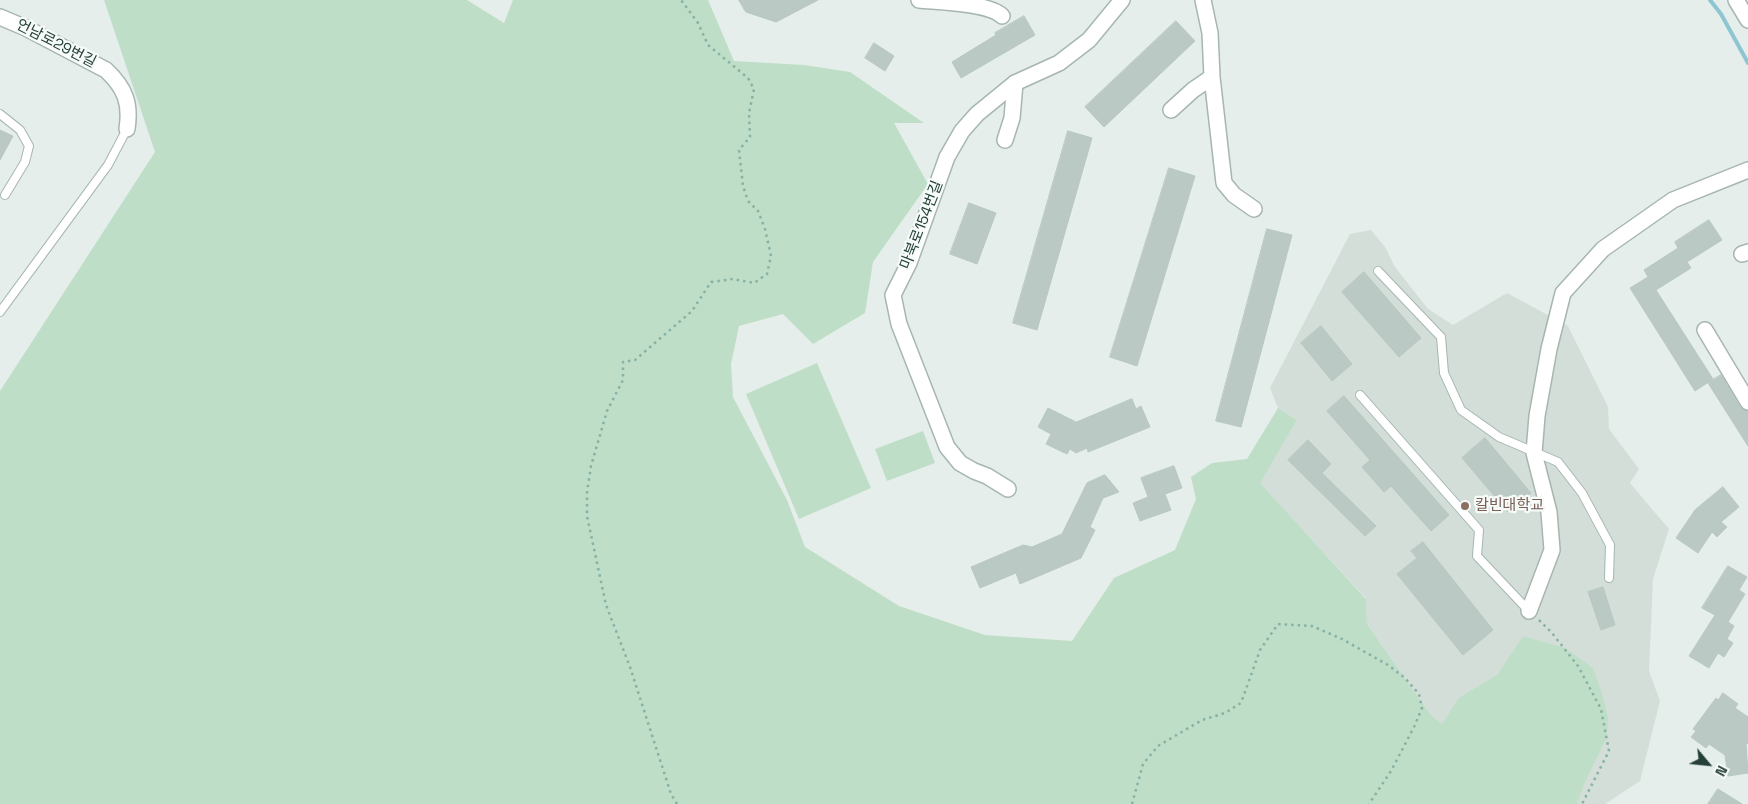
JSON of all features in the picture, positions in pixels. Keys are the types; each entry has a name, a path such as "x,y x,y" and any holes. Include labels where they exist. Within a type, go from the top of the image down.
{"street":[{"path":"919,0 984,7 998,11 1002,16"},
{"name":"마북로154번길","path":"1008,489 960,463 947,447 898,324 893,295 909,263 947,156 962,131 977,114 1015,83 1059,63 1089,40 1122,0"},
{"path":"1203,0 1210,33 1212,77 1224,182 1234,195 1254,209"},
{"path":"1740,0 1748,20"},
{"name":"언남로29번길","path":"0,17 26,28 106,70 114,78 127,103 130,113 127,129"},
{"path":"1171,110 1193,90 1212,77"},
{"path":"1005,140 1012,118 1015,83"},
{"path":"1529,611 1552,550 1548,512 1534,453 1537,416 1549,348 1563,293 1603,249 1674,200 1748,170"},
{"path":"1704,330 1748,402"}],"lane":[{"path":"0,114 20,130 29,146 25,162 5,195"},
{"path":"0,312 108,164 127,129"},
{"path":"1378,271 1441,338 1444,373 1461,410 1499,437 1558,462 1582,493 1610,545 1609,578"},
{"path":"1360,396 1479,530 1477,556 1529,611"}],"path":[{"path":"677,804 671,794 630,667 606,605 587,516 587,492 590,466 607,411 623,380 623,362 635,360 692,311 711,282 733,280 754,284 767,274 771,256 758,211 748,200 745,193 739,160 739,150 750,137 749,113 754,89 748,78 708,45 698,23 681,0"},
{"path":"1529,611 1552,633 1578,666 1601,709 1609,751 1582,804"},
{"path":"1132,804 1143,764 1158,746 1202,720 1225,713 1241,703 1260,650 1278,624 1312,626 1342,639 1388,665 1405,678 1419,694 1422,708 1414,727 1369,804"}],"shaded area":[{"name":"칼빈대학교","path":"1371,230 1385,247 1395,267 1428,309 1453,325 1507,293 1568,326 1608,407 1609,429 1639,469 1630,483 1669,529 1653,579 1649,671 1660,701 1640,781 1605,804 1417,804 1442,724 1431,715 1367,624 1366,598 1259,483 1297,420 1278,408 1270,388 1350,234"}],"green space":[{"path":"104,0 467,0 504,23 513,0 708,0 734,61 804,65 850,72 924,123 894,123 928,184 873,262 865,313 813,344 783,314 739,326 731,364 733,397 787,500 805,547 899,606 985,635 1072,641 1114,578 1175,550 1196,499 1191,477 1212,463 1247,459 1278,408 1297,420 1260,483 1366,599 1367,624 1431,715 1442,724 1459,698 1498,674 1523,636 1565,648 1593,668 1608,718 1607,737 1584,784 1577,804 0,804 0,391 155,152"},
{"path":"817,363 871,488 799,519 746,394"},
{"path":"923,431 935,463 887,481 875,449"}],"building":[{"path":"739,0 818,0 776,22 746,12"},
{"path":"1024,16 1035,35 961,78 952,62"},
{"path":"1176,21 1195,41 1104,127 1085,107"},
{"path":"874,43 894,56 885,71 865,58"},
{"path":"0,130 13,136 0,160"},
{"path":"1068,131 1092,138 1037,330 1013,323"},
{"path":"1169,168 1195,176 1137,366 1110,357"},
{"path":"969,203 996,213 977,264 950,254"},
{"path":"1709,220 1722,240 1687,262 1691,268 1656,290 1713,379 1695,391 1630,288 1648,277 1644,270 1678,248 1675,242"},
{"path":"1267,229 1292,235 1241,427 1216,421"},
{"path":"1364,272 1421,338 1399,357 1342,292"},
{"path":"1321,326 1352,364 1332,381 1301,343"},
{"path":"1721,375 1740,407 1748,411 1748,446 1708,383"},
{"path":"1344,396 1449,515 1431,531 1391,486 1384,492 1362,467 1370,460 1327,411"},
{"path":"1132,399 1136,409 1141,406 1150,427 1088,452 1087,448 1076,453 1070,449 1067,454 1046,444 1051,434 1038,427 1048,408 1076,422"},
{"path":"1485,438 1531,493 1508,512 1462,458"},
{"path":"1308,440 1331,464 1322,473 1376,526 1365,536 1288,460"},
{"path":"1174,466 1182,488 1165,494 1171,510 1140,521 1133,503 1148,497 1141,478"},
{"path":"1105,475 1119,492 1103,498 1090,527 1095,530 1081,558 1020,584 1016,573 980,588 971,567 1023,545 1032,547 1062,534 1087,483"},
{"path":"1723,487 1739,507 1721,522 1727,527 1717,537 1712,532 1698,553 1676,538 1695,510"},
{"path":"1423,542 1493,630 1463,655 1397,574 1417,558 1411,551"},
{"path":"1728,566 1747,577 1739,590 1745,594 1728,622 1734,626 1727,639 1733,643 1724,657 1718,653 1709,668 1689,656 1715,615 1702,608"},
{"path":"1603,587 1615,625 1601,630 1588,592"},
{"path":"1723,693 1738,704 1735,708 1748,717 1748,743 1746,744 1748,773 1728,776 1725,755 1709,744 1706,748 1691,737 1696,731 1693,729 1716,698 1718,700"},
{"path":"1718,789 1742,804 1708,804"}],"waterway":[{"path":"1710,0 1721,14 1748,63"}],"place":[{"name":"칼빈대학교","path":"1465,506"}]}
